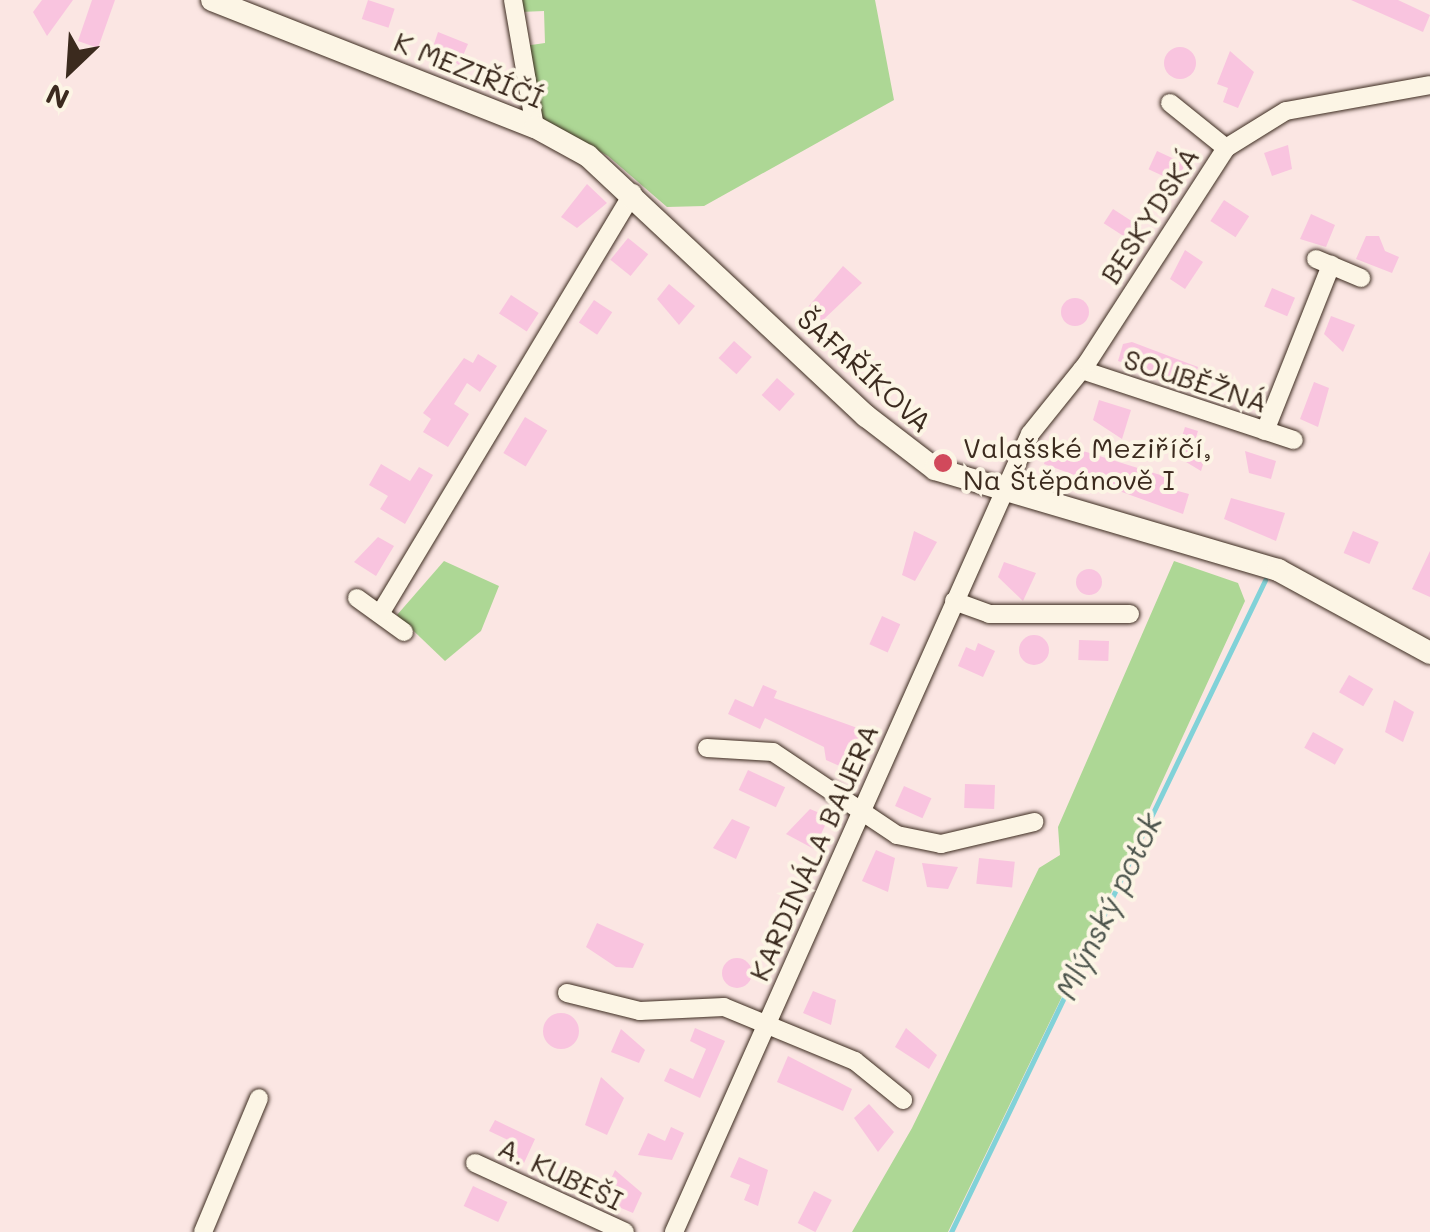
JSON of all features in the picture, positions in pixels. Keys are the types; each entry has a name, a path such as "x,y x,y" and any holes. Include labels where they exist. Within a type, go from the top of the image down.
{"street":[{"name":"K MEZIŘÍČÍ","path":"212,0 535,127 588,156"},
{"path":"513,0 535,127"},
{"name":"BESKYDSKÁ","path":"1002,494 1030,434 1082,370 1226,148 1286,111 1430,85"},
{"path":"1170,104 1226,148"},
{"name":"ŠAFAŘÍKOVA","path":"588,156 633,193 886,434 935,468 1002,494 1278,570 1430,652"},
{"path":"380,614 633,193"},
{"path":"1265,431 1323,262 1361,278"},
{"name":"SOUBĚŽNÁ","path":"1082,370 1294,440"},
{"name":"KARDINÁLA BAUERA","path":"674,1232 1002,494"},
{"path":"358,598 404,632"},
{"path":"954,601 989,614 1130,614"},
{"path":"707,748 773,752 818,776 859,815 942,844 1034,822"},
{"path":"567,992 640,1012 724,1007 854,1061 904,1100"},
{"path":"204,1232 259,1098"},
{"name":"A. KUBEŠI","path":"475,1163 625,1232"}],"green space":[{"path":"519,0 875,0 894,100 704,206 667,207 608,156 536,116 524,46 545,43 544,11 520,12"},
{"path":"444,561 499,586 481,631 445,661 397,615"},
{"path":"1174,561 1238,583 1245,601 1087,945 948,1232 852,1232 912,1128 1039,868 1060,855 1058,827"}],"building":[{"path":"42,0 73,0 47,36 33,12"},
{"path":"92,0 115,0 98,48 78,41"},
{"path":"368,0 395,9 388,28 362,19"},
{"path":"1351,0 1398,0 1430,15 1423,32"},
{"path":"438,32 468,44 459,65 433,47"},
{"path":"1180,47 1191,52 1196,63 1191,74 1180,79 1169,74 1164,63 1169,52"},
{"path":"1230,51 1254,72 1238,108 1223,102 1228,88 1217,84"},
{"path":"1288,145 1292,169 1272,176 1264,153"},
{"path":"1157,151 1185,164 1177,182 1149,169"},
{"path":"587,184 607,203 577,228 561,217"},
{"path":"1224,200 1249,216 1236,237 1210,221"},
{"path":"1113,209 1138,225 1129,240 1104,223"},
{"path":"1311,214 1335,225 1326,247 1300,239"},
{"path":"1366,236 1379,236 1385,251 1399,257 1392,273 1356,259"},
{"path":"628,238 648,254 631,276 610,260"},
{"path":"1185,250 1203,262 1185,289 1170,279"},
{"path":"843,266 862,283 822,321 808,307"},
{"path":"669,284 695,306 679,325 657,299"},
{"path":"1272,288 1295,298 1287,316 1264,306"},
{"path":"511,295 539,313 527,331 499,313"},
{"path":"1075,298 1085,302 1089,312 1085,322 1075,326 1065,322 1061,312 1065,302"},
{"path":"594,300 612,312 597,335 579,322"},
{"path":"1331,316 1355,325 1343,352 1324,334"},
{"path":"734,341 752,357 736,374 719,358"},
{"path":"1132,342 1198,367 1192,386 1118,361 1123,344"},
{"path":"478,354 497,366 480,392 467,383 454,404 469,414 448,447 423,432 431,419 423,413 464,358 473,363"},
{"path":"777,378 795,394 779,411 762,395"},
{"path":"1314,382 1329,388 1318,427 1300,419"},
{"path":"1099,400 1131,410 1122,439 1093,420"},
{"path":"525,417 547,430 526,466 503,453"},
{"path":"1185,427 1198,431 1191,454 1205,458 1201,471 1176,456"},
{"path":"1051,441 1170,478 1167,488 1189,494 1183,514 1044,464"},
{"path":"1245,451 1276,461 1271,479 1249,473"},
{"path":"381,464 410,481 419,467 433,475 405,524 380,509 388,496 369,485"},
{"path":"1231,498 1285,513 1276,541 1224,519"},
{"path":"914,531 937,542 915,581 902,575"},
{"path":"1353,531 1379,542 1369,564 1344,553"},
{"path":"378,537 394,546 376,576 354,562"},
{"path":"1430,551 1430,597 1412,589"},
{"path":"1004,562 1036,573 1023,601 998,577"},
{"path":"1089,569 1098,573 1102,582 1098,591 1089,595 1080,591 1076,582 1080,573"},
{"path":"882,616 900,624 888,652 869,644"},
{"path":"1034,635 1045,639 1049,650 1045,661 1034,665 1023,661 1019,650 1023,639"},
{"path":"1079,640 1109,641 1108,661 1078,660"},
{"path":"978,643 995,651 983,677 958,666 966,647 975,651"},
{"path":"1349,675 1373,689 1363,706 1339,692"},
{"path":"763,685 777,691 774,698 863,730 844,768 826,760 824,747 765,718 760,729 728,714 735,699 753,707"},
{"path":"1394,700 1414,712 1403,742 1385,732"},
{"path":"1313,732 1344,749 1335,765 1304,748"},
{"path":"748,770 785,787 776,807 739,790"},
{"path":"965,784 995,785 994,809 964,808"},
{"path":"904,786 931,798 922,818 895,806"},
{"path":"810,809 829,817 814,849 786,834"},
{"path":"732,819 750,827 736,859 713,848"},
{"path":"876,850 895,858 888,892 862,881"},
{"path":"979,858 1015,862 1012,888 976,884"},
{"path":"922,863 958,867 948,889 927,887"},
{"path":"597,923 644,944 633,968 616,967 586,947"},
{"path":"737,958 751,967 752,973 743,987 737,988 723,979 722,973 731,959"},
{"path":"813,991 836,1000 831,1025 803,1013"},
{"path":"561,1013 573,1019 579,1031 573,1043 561,1049 549,1043 543,1031 549,1019"},
{"path":"695,1028 725,1041 700,1098 664,1081 670,1068 693,1079 706,1049 690,1041"},
{"path":"906,1028 937,1055 929,1069 895,1047"},
{"path":"621,1029 645,1050 639,1063 611,1052"},
{"path":"788,1056 852,1089 843,1111 777,1082"},
{"path":"601,1077 624,1098 607,1135 585,1125"},
{"path":"869,1104 894,1132 878,1152 854,1118"},
{"path":"495,1120 535,1139 524,1163 502,1153 508,1140 489,1131"},
{"path":"671,1127 684,1133 672,1160 638,1155 648,1133 665,1141"},
{"path":"739,1157 768,1170 758,1206 744,1200 750,1185 730,1177"},
{"path":"615,1170 642,1193 633,1213 602,1200"},
{"path":"473,1186 507,1202 498,1222 464,1206"},
{"path":"814,1191 832,1200 816,1232 798,1223"}],"waterway":[{"name":"Mlýnský potok","path":"951,1232 1265,580"}],"place":[{"name":"Valašské Meziříčí, Na Štěpánově I","path":"943,463"}]}
